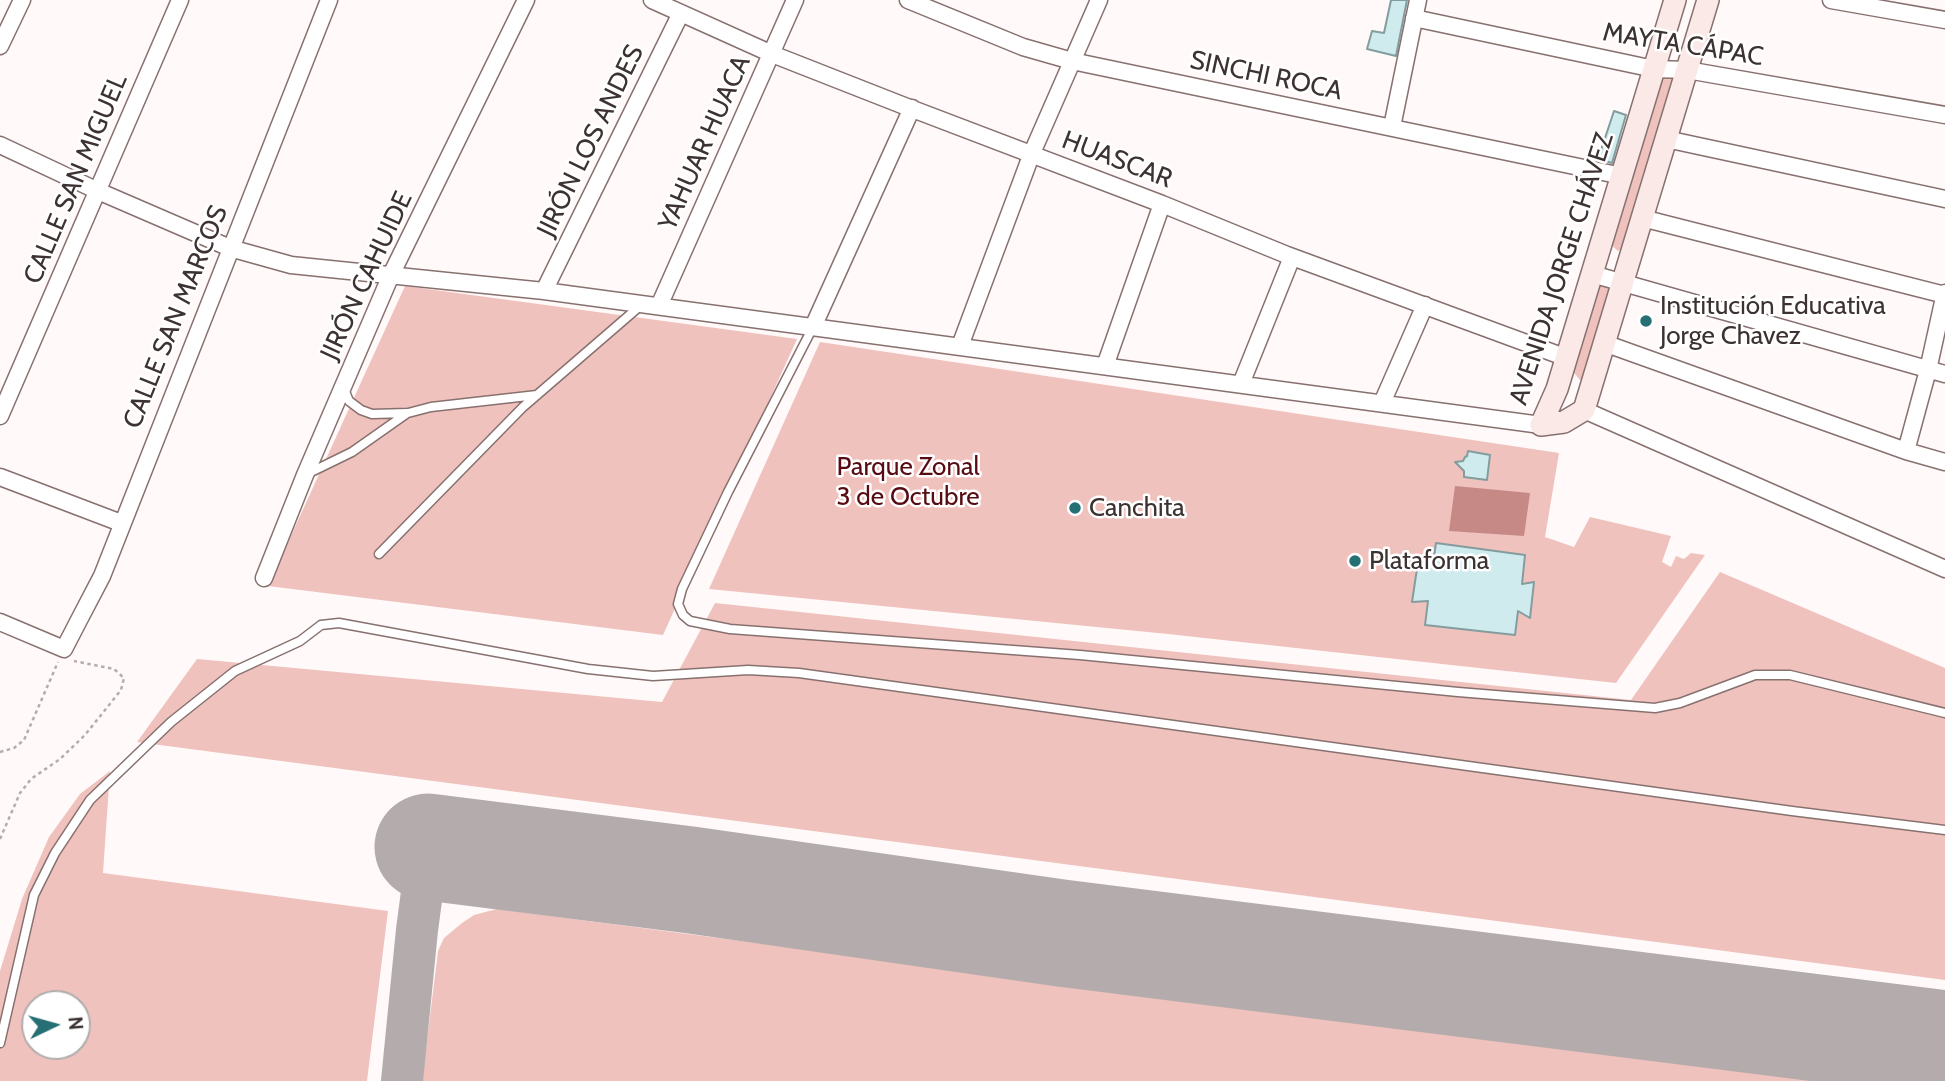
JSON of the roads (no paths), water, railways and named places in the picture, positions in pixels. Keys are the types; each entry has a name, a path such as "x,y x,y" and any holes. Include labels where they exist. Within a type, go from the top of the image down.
{"street":[{"path":"0,46 22,0"},
{"name":"CALLE SAN MIGUEL","path":"0,416 180,0"},
{"name":"CALLE SAN MARCOS","path":"0,622 61,654 102,576 329,0"},
{"name":"JIRÓN CAHUIDE","path":"264,578 391,275 526,0"},
{"name":"HUASCAR","path":"652,0 772,54 1032,153 1292,257 1567,358"},
{"name":"YAHUAR HUACA","path":"651,305 772,54 795,0"},
{"name":"SINCHI ROCA","path":"908,0 1023,47 1072,61 1622,176"},
{"path":"960,346 1032,153 1099,0"},
{"path":"1392,127 1418,0"},
{"name":"AVENIDA JORGE CHÁVEZ","path":"1541,425 1558,389 1675,0"},
{"path":"1708,0 1584,410 1945,569"},
{"path":"1831,0 1945,20"},
{"name":"JIRÓN LOS ANDES","path":"544,291 681,13"},
{"name":"MAYTA CÁPAC","path":"1414,18 1654,69 1687,70 1945,115"},
{"path":"813,327 912,108"},
{"path":"1666,139 1945,199"},
{"path":"0,145 97,191 230,248 290,265 544,291 1541,425"},
{"path":"1105,366 1162,204"},
{"path":"1642,218 1945,294 1906,451"},
{"path":"1241,384 1292,257"},
{"path":"1592,274 1945,374"},
{"path":"1382,404 1425,305"},
{"path":"1604,343 1906,451 1945,462"},
{"name":"AVENIDA JORGE CHÁVEZ","path":"1541,425 1564,422 1584,410"},
{"path":"0,477 121,523"}],"lane":[{"path":"379,554 537,395 651,305"},
{"path":"813,327 728,492 682,589 678,604 683,615 690,621 730,629 1080,655 1458,692 1655,708 1681,703 1755,676 1790,675 1945,713"},
{"path":"343,387 349,401 372,414 408,413 430,407 537,395"},
{"path":"305,475 352,452 408,413"},
{"path":"0,1043 34,895 55,853 90,800 171,722 234,671 299,641 321,625 339,623 588,669 653,676 748,670 799,673 1945,830"}],"place":[{"name":"Institución Educativa Jorge Chavez","path":"1646,321"},
{"name":"Canchita","path":"1075,508"},
{"name":"Plataforma","path":"1355,561"}],"park label":[{"name":"Parque Zonal 3 de Octubre","path":"908,482"}]}
